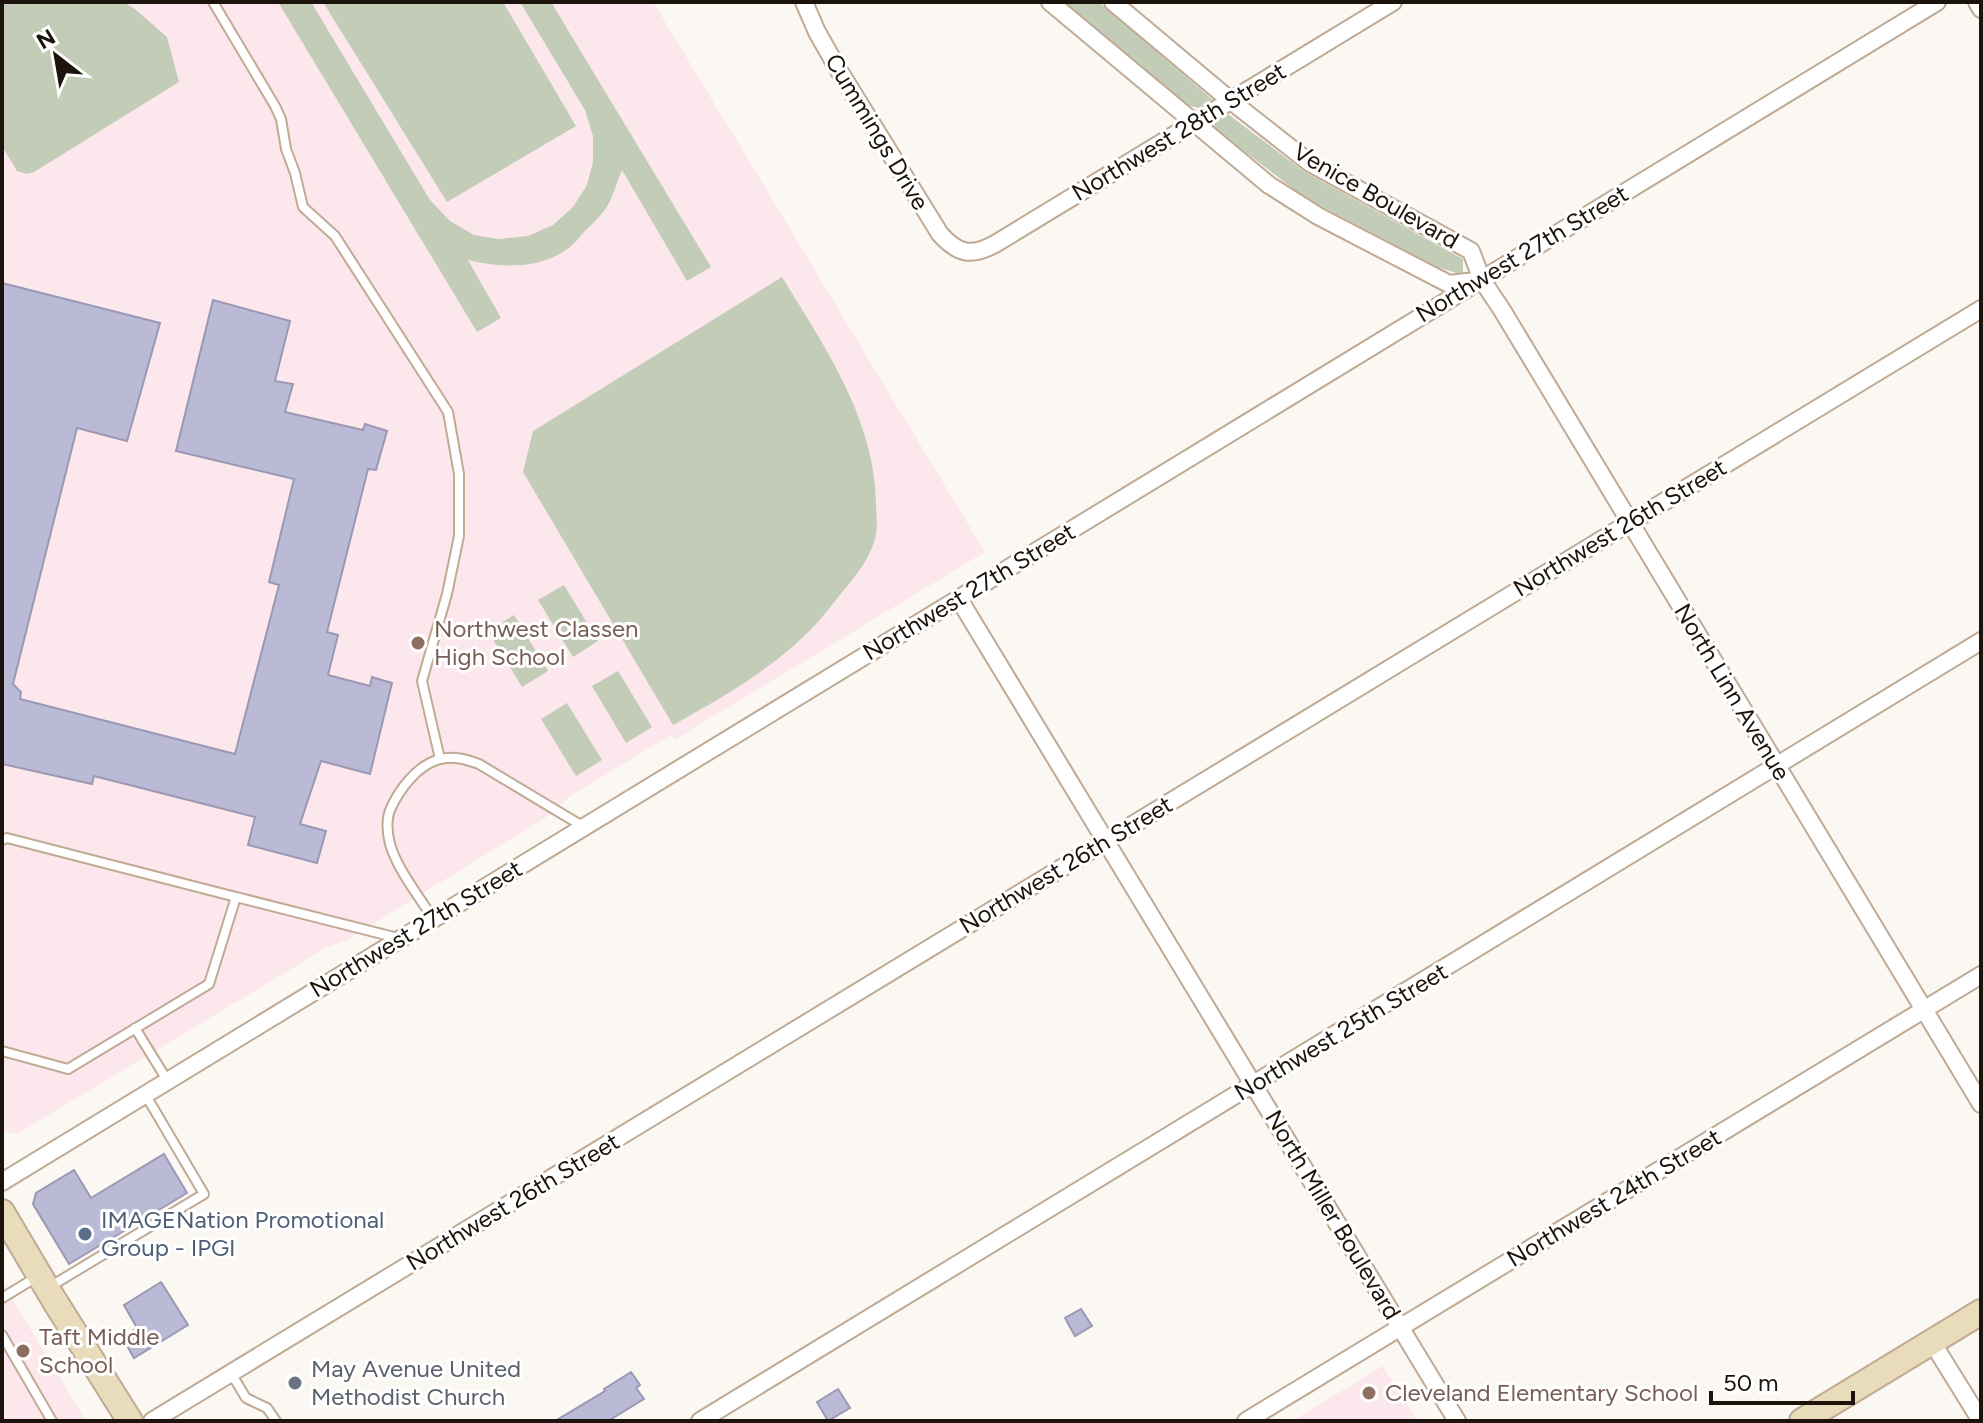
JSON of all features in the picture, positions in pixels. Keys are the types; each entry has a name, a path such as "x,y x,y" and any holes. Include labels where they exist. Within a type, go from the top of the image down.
{"main road":[{"path":"2,1212 130,1421"},
{"path":"1802,1421 1981,1312"}],"street":[{"name":"Cummings Drive","path":"804,2 838,69 940,234 950,245 963,251"},
{"name":"Venice Boulevard","path":"1050,2 1269,185 1318,216 1449,284 1482,280 1471,251 1310,163 1113,2"},
{"name":"Northwest 28th Street","path":"963,251 977,252 995,244 1393,2"},
{"name":"Northwest 27th Street","path":"2,1182 1937,2"},
{"path":"1977,2 1981,9"},
{"name":"North Linn Avenue","path":"1482,280 1981,1104"},
{"name":"Northwest 26th Street","path":"152,1421 1981,309"},
{"name":"North Miller Boulevard","path":"959,599 1457,1421"},
{"name":"Northwest 25th Street","path":"700,1421 1981,641"},
{"name":"Northwest 24th Street","path":"1246,1421 1981,975"},
{"path":"1932,1342 1981,1421"}],"lane":[{"path":"213,2 281,119 286,149 303,207 335,236 448,412 459,474 459,536 447,594 422,681 440,759"},
{"path":"433,919 398,862 387,831 389,810 410,779 429,764 440,759 462,757 584,827"},
{"path":"2,840 7,838 401,939"},
{"path":"2,1051 68,1069 209,984 236,897"},
{"path":"135,1028 167,1080"},
{"path":"2,1298 43,1282 204,1194 145,1094"},
{"path":"2,1335 52,1421"},
{"path":"231,1373 246,1398 267,1408 276,1421"}],"shaded area":[{"name":"Northwest Classen High School","path":"2,2 653,2 985,552 674,740 671,735 570,796 545,818 345,941 329,946 22,1131 12,1134 2,1127"},
{"name":"Taft Middle School","path":"2,1282 86,1421 2,1421"},
{"name":"Cleveland Elementary School","path":"1383,1366 1417,1421 1292,1421"}],"green space":[{"path":"2,2 123,2 167,37 179,82 34,172 27,174 17,171 2,146"},
{"path":"278,2 311,2 430,200 450,221 474,235 498,239 528,236 553,225 573,207 587,185 593,162 593,136 585,110 520,2 551,2 711,267 687,281 622,170 605,209 574,244 559,254 520,265 494,265 468,260 501,318 477,332"},
{"path":"323,2 503,2 576,126 447,202"},
{"path":"1057,2 1099,2 1213,100 1199,108 1185,105"},
{"path":"1224,111 1305,172 1463,259 1463,275 1437,267 1304,197 1206,122"},
{"path":"782,277 830,357 857,413 873,472 876,534 871,551 856,575 800,640 748,680 673,725 523,472 533,431"},
{"path":"564,585 598,641 573,657 538,600"},
{"path":"514,615 548,671 522,687 488,631"},
{"path":"618,671 652,727 626,743 592,686"},
{"path":"567,703 602,760 576,776 541,719"}],"building":[{"path":"2,283 160,323 127,441 77,428 13,684 21,692 20,699 235,754 279,585 269,582 294,479 176,451 213,300 290,321 275,381 293,384 285,412 363,430 365,424 387,431 376,470 368,469 327,632 338,635 328,675 370,686 372,677 392,683 370,774 321,761 300,824 326,831 317,863 248,845 255,817 94,776 92,784 2,764"},
{"name":"IMAGENation Promotional Group - IPGI","path":"164,1154 187,1193 69,1264 33,1204 36,1193 74,1170 91,1198"},
{"path":"161,1282 188,1325 134,1358 122,1337 137,1328 124,1305"},
{"path":"1081,1309 1092,1326 1075,1336 1065,1318"},
{"path":"631,1372 640,1385 636,1388 644,1399 608,1421 555,1421 605,1391"},
{"path":"838,1389 850,1408 828,1421 817,1402"}],"place":[{"name":"Northwest Classen High School","path":"418,643"},
{"name":"IMAGENation Promotional Group - IPGI","path":"85,1234"},
{"name":"Taft Middle School","path":"23,1351"},
{"name":"May Avenue United Methodist Church","path":"295,1383"},
{"name":"Cleveland Elementary School","path":"1369,1393"}]}
